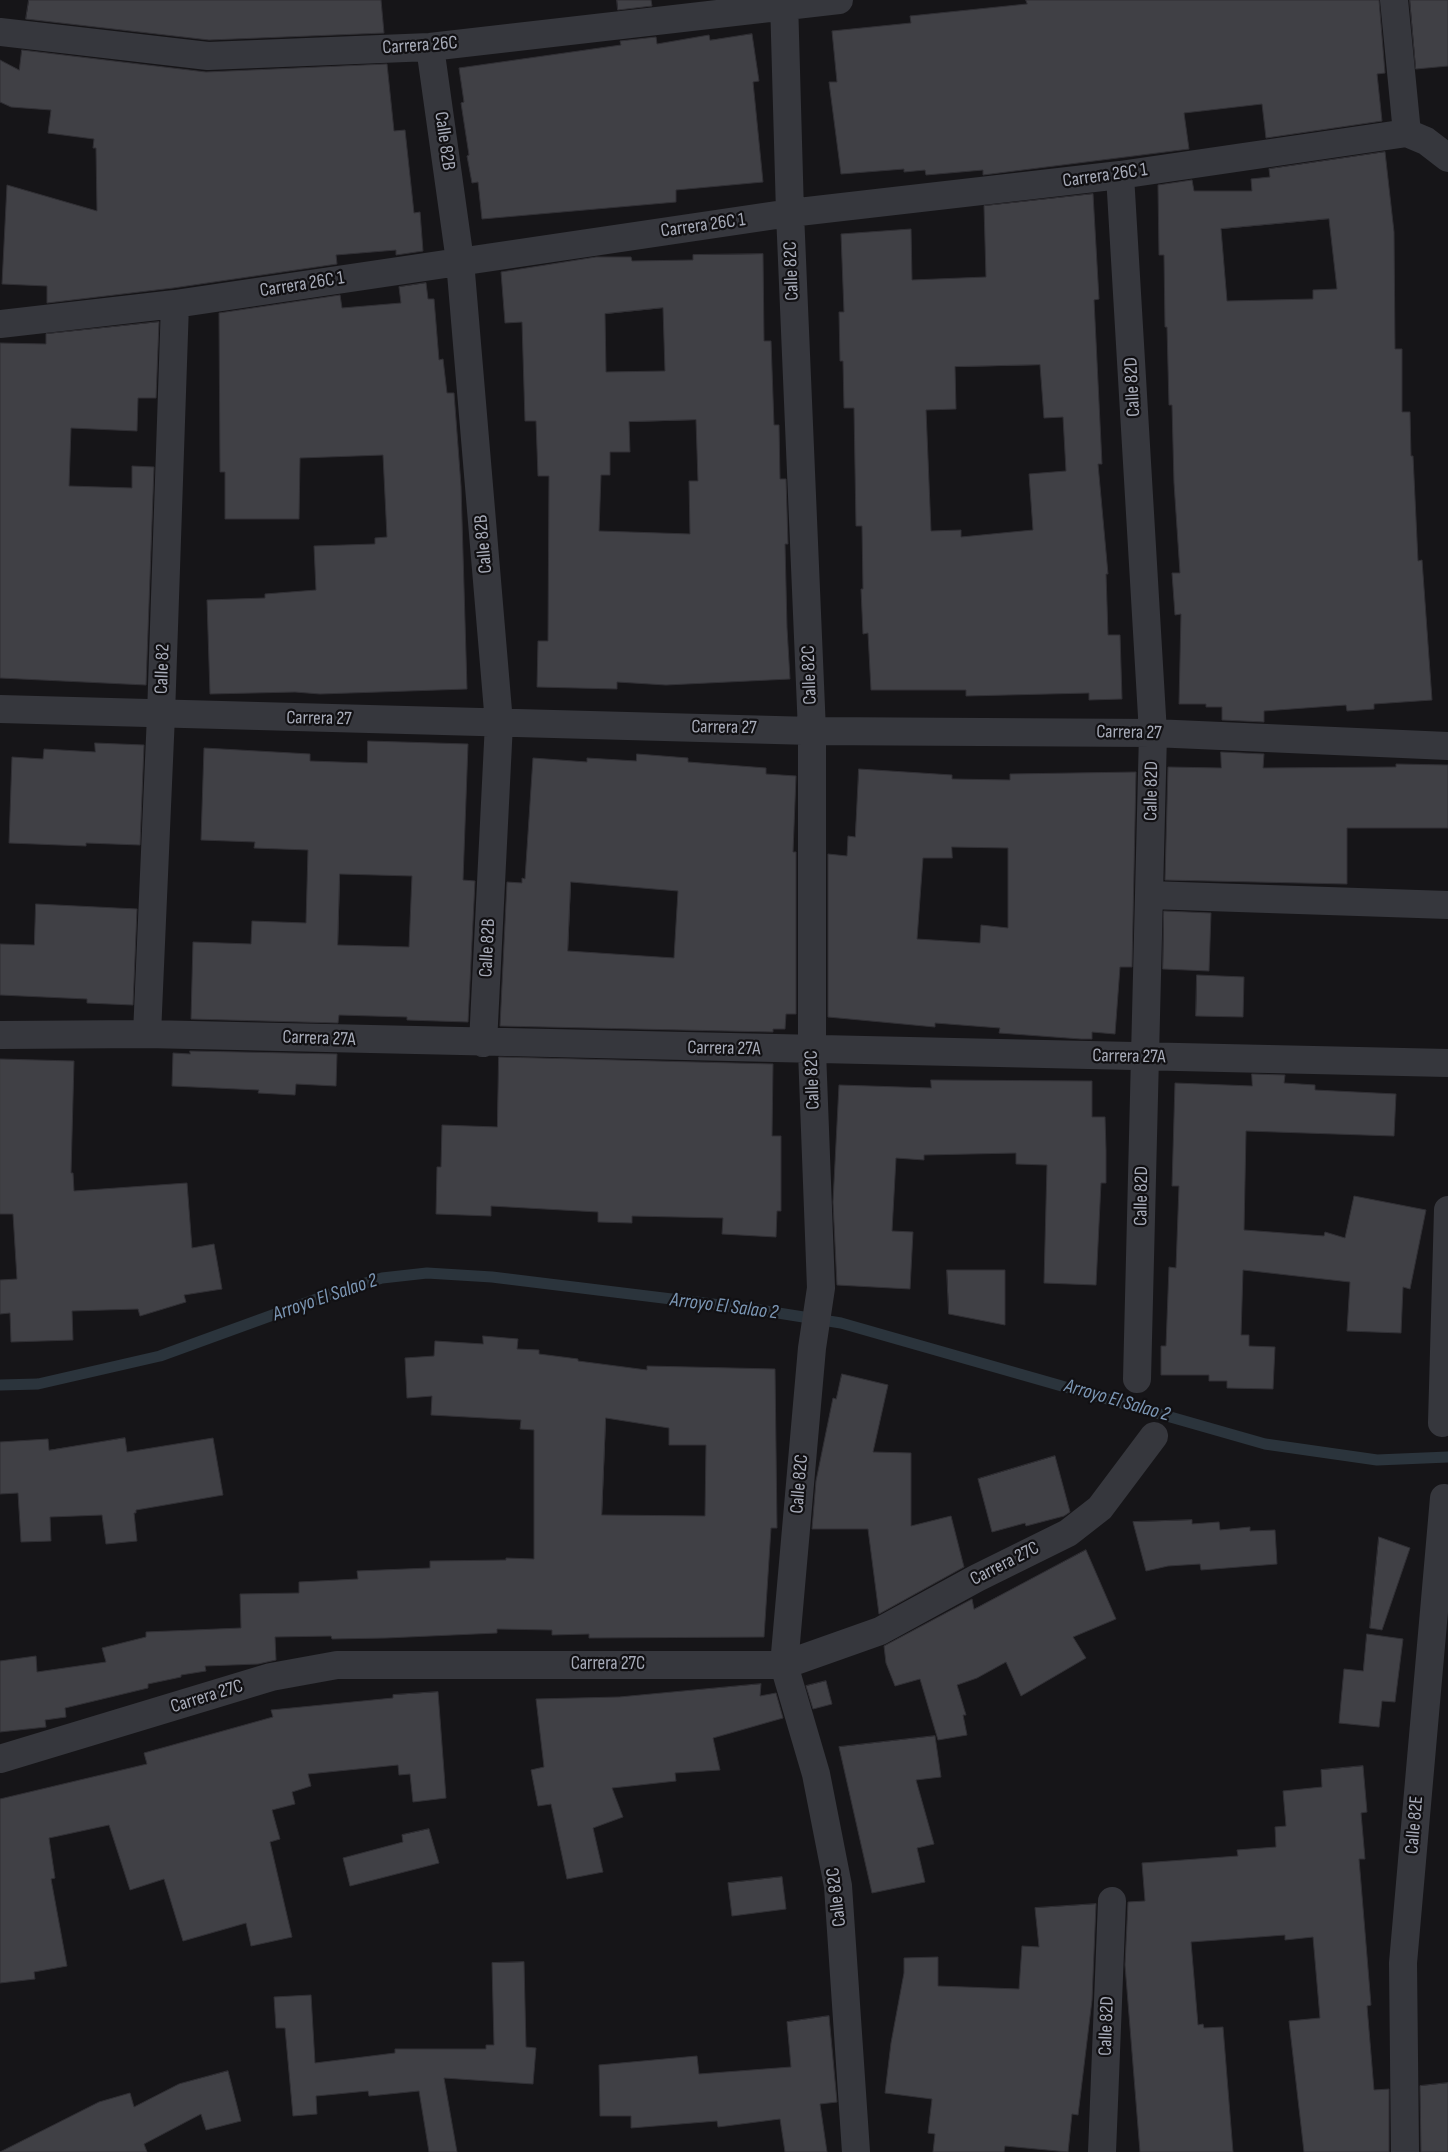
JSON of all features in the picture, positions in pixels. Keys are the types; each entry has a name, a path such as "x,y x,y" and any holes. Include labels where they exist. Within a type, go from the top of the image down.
{"street":[{"name":"Carrera 26C","path":"0,32 208,56 430,47 784,3 839,0"},
{"path":"1394,0 1407,133 1426,141 1448,158"},
{"name":"Calle 82C","path":"784,3 790,213 812,730 812,1050 821,1288 812,1348 784,1665 816,1774 838,1886 856,2152"},
{"name":"Calle 82B","path":"430,47 460,261 499,723 483,1043"},
{"name":"Carrera 26C 1","path":"0,324 174,304 790,213 1120,175 1407,133"},
{"name":"Calle 82D","path":"1120,175 1153,733 1137,1379"},
{"name":"Calle 82","path":"147,1034 161,715 174,304"},
{"name":"Carrera 27","path":"0,709 161,715 812,730 1153,733 1448,746"},
{"path":"1150,895 1448,905"},
{"name":"Carrera 27A","path":"0,1035 147,1034 1145,1058 1448,1063"},
{"path":"1442,1422 1448,1210"},
{"name":"Carrera 27C","path":"0,1758 271,1678 337,1665 784,1665 880,1631 976,1578 1068,1533 1100,1508 1154,1436"},
{"name":"Calle 82E","path":"1405,2152 1403,1962 1444,1498"},
{"name":"Calle 82D","path":"1102,2152 1112,1901"}],"building":[{"path":"29,0 381,0 384,33 209,40 26,19"},
{"path":"617,0 651,0 652,6 618,10"},
{"path":"1026,0 1379,0 1385,73 1377,74 1382,121 1266,138 1262,104 1184,113 1189,149 983,175 983,170 926,175 925,170 904,172 904,169 841,174 829,82 837,82 832,31 911,23 910,16 1027,4"},
{"path":"1410,0 1448,0 1448,66 1416,69"},
{"path":"752,34 759,81 753,82 763,182 676,190 676,202 482,219 478,182 472,183 467,156 469,155 461,103 464,102 459,68 621,45 620,41 656,37 657,44 709,35 710,40"},
{"path":"22,50 206,72 387,64 394,131 405,130 414,213 420,212 423,251 396,255 396,250 336,255 337,264 173,288 47,303 47,286 2,284 7,185 97,211 96,148 93,148 94,139 48,133 51,110 11,107 0,102 0,60 19,70"},
{"path":"1385,152 1394,232 1395,349 1402,349 1402,412 1410,412 1418,561 1422,560 1432,700 1374,704 1374,709 1347,711 1346,705 1264,711 1264,722 1222,720 1222,707 1206,707 1206,704 1179,704 1181,614 1175,615 1172,573 1180,573 1174,483 1172,405 1169,405 1167,327 1165,327 1164,255 1159,255 1158,185 1192,180 1194,191 1252,191 1251,179 1270,177 1269,169","holes":["1329,219 1337,289 1313,290 1313,299 1227,301 1221,229"]},
{"path":"1093,194 1099,299 1094,300 1102,464 1098,464 1108,574 1106,574 1108,635 1120,635 1122,699 1089,700 1089,693 966,696 966,690 871,690 868,633 863,634 861,589 863,589 862,526 856,526 854,408 844,408 843,361 840,361 839,312 844,312 841,234 911,229 912,280 986,277 984,206","holes":["1040,365 1044,418 1063,417 1066,471 1029,474 1033,530 961,537 961,530 931,531 926,410 956,409 955,367"]},
{"path":"763,254 764,341 771,341 774,425 779,425 780,479 786,479 788,544 785,544 790,679 666,685 617,682 617,689 537,687 538,641 548,641 549,476 538,476 536,421 525,421 522,322 505,323 501,272 596,257 631,257 632,261 693,260 693,255","holes":["663,308 665,371 606,372 605,314","696,420 698,481 689,481 690,534 599,531 601,475 610,475 610,452 630,452 629,422"]},
{"path":"426,283 428,299 434,299 439,360 443,359 447,393 454,393 461,486 467,689 320,694 295,692 210,694 207,600 265,598 265,594 316,590 314,546 375,544 375,538 387,537 383,455 300,458 299,519 225,519 225,472 220,472 219,313 340,295 342,308 401,303 399,287"},
{"path":"159,322 156,398 138,398 137,431 71,428 69,486 132,488 132,466 154,467 146,685 0,678 0,343 46,344 46,334"},
{"path":"368,741 468,744 463,880 475,881 468,1022 407,1020 407,1017 339,1015 338,1023 191,1019 193,942 251,944 252,921 306,923 308,850 254,848 255,842 201,840 204,748 310,754 310,761 367,763","holes":["340,874 412,876 409,947 338,945"]},
{"path":"95,743 144,745 140,845 86,843 86,846 9,843 12,757 43,759 44,749 95,752"},
{"path":"1221,752 1264,754 1263,768 1396,767 1396,764 1448,765 1448,828 1347,828 1347,884 1165,880 1168,767 1221,768"},
{"path":"637,754 688,758 688,762 766,768 766,774 796,776 793,852 796,852 796,1014 786,1014 785,1029 773,1029 773,1032 500,1026 507,882 522,883 522,878 525,879 533,758 587,762 587,758 636,761","holes":["571,882 678,891 674,958 568,951"]},
{"path":"859,769 952,775 952,779 1010,780 1010,774 1136,772 1132,967 1120,967 1115,1034 1092,1032 1092,1039 1081,1039 999,1033 1000,1028 935,1023 935,1027 828,1017 828,854 847,856 848,836 855,837","holes":["952,847 1008,848 1008,928 981,925 980,943 917,939 923,858 952,858"]},
{"path":"36,904 137,909 133,1005 87,1003 87,999 0,995 0,944 34,945"},
{"path":"1164,911 1211,913 1209,971 1163,969"},
{"path":"1197,975 1244,977 1243,1017 1196,1016"},
{"path":"190,1051 337,1054 336,1086 296,1084 295,1095 258,1093 259,1090 172,1086 173,1053 190,1054"},
{"path":"499,1057 773,1064 772,1136 781,1136 781,1211 777,1211 776,1237 722,1234 723,1218 632,1216 632,1223 598,1222 598,1212 491,1206 491,1216 436,1214 437,1167 441,1167 442,1125 497,1127"},
{"path":"0,1059 74,1061 71,1173 73,1173 74,1191 187,1183 192,1248 214,1244 222,1289 184,1295 186,1302 140,1316 138,1309 72,1311 73,1340 11,1342 10,1313 0,1314 0,1280 17,1279 13,1214 0,1214"},
{"path":"1252,1074 1285,1075 1284,1083 1315,1085 1315,1090 1396,1094 1394,1136 1246,1131 1244,1230 1324,1236 1325,1232 1345,1238 1354,1196 1426,1210 1410,1289 1403,1287 1401,1333 1347,1331 1350,1282 1243,1270 1241,1335 1249,1335 1249,1346 1275,1347 1273,1389 1227,1388 1227,1381 1209,1381 1209,1375 1161,1375 1161,1346 1166,1346 1169,1267 1176,1268 1179,1186 1172,1186 1175,1083 1252,1086"},
{"path":"931,1080 1092,1081 1092,1117 1105,1117 1106,1150 1106,1183 1101,1183 1096,1285 1044,1283 1047,1165 1016,1164 1016,1153 924,1155 924,1160 896,1158 892,1231 913,1232 910,1289 837,1285 833,1202 839,1085 931,1088"},
{"path":"947,1270 1005,1270 1005,1325 949,1314"},
{"path":"483,1336 518,1339 517,1349 539,1350 539,1354 647,1370 647,1366 775,1369 777,1528 771,1528 764,1637 589,1638 589,1634 552,1635 552,1630 497,1629 497,1633 386,1638 332,1639 331,1636 275,1637 276,1660 258,1664 205,1666 206,1671 181,1675 181,1677 148,1684 148,1688 65,1708 66,1717 45,1720 46,1727 0,1732 0,1661 36,1656 37,1672 106,1662 102,1648 146,1637 146,1632 241,1628 240,1594 299,1593 299,1582 358,1579 357,1571 430,1568 430,1561 506,1560 506,1558 534,1559 534,1430 520,1429 521,1420 431,1415 432,1396 407,1398 405,1358 434,1356 435,1341 483,1344","holes":["606,1418 669,1428 669,1445 706,1445 705,1516 602,1515"]},
{"path":"842,1374 888,1385 873,1452 911,1453 911,1526 951,1516 964,1567 879,1614 868,1529 812,1529 816,1481 833,1398 836,1399"},
{"path":"125,1438 127,1452 213,1438 223,1495 136,1510 136,1513 134,1513 137,1541 106,1544 102,1515 50,1517 51,1541 21,1542 18,1493 0,1494 0,1442 48,1439 49,1450"},
{"path":"1055,1456 1070,1512 1064,1516 1026,1526 1025,1523 992,1532 978,1479"},
{"path":"1192,1520 1192,1524 1219,1522 1220,1530 1250,1527 1250,1531 1275,1530 1277,1564 1201,1570 1200,1564 1168,1566 1146,1571 1133,1522"},
{"path":"1379,1537 1410,1548 1382,1630 1370,1628"},
{"path":"1086,1550 1116,1619 1073,1637 1086,1658 1021,1696 1006,1662 977,1678 957,1685 966,1715 963,1715 967,1735 938,1740 920,1679 895,1686 886,1663 884,1646 972,1599 974,1609"},
{"path":"1367,1634 1403,1639 1395,1702 1382,1701 1379,1727 1339,1723 1344,1669 1363,1671"},
{"path":"826,1681 832,1704 813,1709 806,1686"},
{"path":"761,1684 760,1696 776,1693 783,1718 713,1738 720,1770 675,1773 676,1781 612,1788 623,1817 593,1828 603,1872 567,1879 551,1804 538,1806 531,1770 544,1767 536,1699 619,1697"},
{"path":"438,1692 446,1798 413,1802 410,1774 399,1775 398,1765 308,1774 311,1786 292,1792 295,1804 272,1810 280,1839 270,1842 292,1937 251,1946 246,1923 183,1941 164,1879 130,1890 109,1825 49,1838 55,1878 51,1879 67,1966 34,1972 35,1979 0,1983 0,1799 147,1764 144,1753 273,1717 271,1710 393,1698 393,1695"},
{"path":"935,1736 941,1777 916,1780 934,1844 917,1848 925,1882 872,1893 839,1747"},
{"path":"1363,1766 1367,1812 1361,1813 1365,1859 1359,1859 1371,2005 1367,2006 1374,2090 1389,2089 1389,2152 1304,2152 1289,2021 1320,2018 1313,1937 1285,1940 1285,1935 1191,1942 1198,2025 1203,2024 1204,2028 1223,2027 1233,2152 1140,2152 1125,1965 1128,1902 1145,1901 1142,1863 1238,1856 1237,1850 1276,1847 1275,1827 1286,1826 1283,1791 1322,1787 1321,1770"},
{"path":"429,1829 439,1863 350,1886 343,1858 403,1842 402,1835"},
{"path":"782,1877 786,1909 732,1916 728,1883"},
{"path":"1096,1904 1092,2000 1078,2115 1072,2114 1068,2152 1005,2146 1004,2152 933,2152 935,2134 928,2133 932,2099 885,2093 891,2043 904,1973 904,1958 938,1957 938,1986 1019,1989 1022,1946 1039,1947 1035,1908"},
{"path":"524,1962 526,2047 536,2048 533,2084 444,2078 457,2152 429,2152 419,2091 369,2096 368,2091 316,2096 317,2114 293,2116 285,2028 276,2028 274,1997 311,1995 315,2063 395,2053 395,2049 486,2049 486,2045 494,2045 492,1963"},
{"path":"829,2016 837,2102 820,2104 827,2152 785,2152 780,2119 718,2127 717,2121 631,2128 631,2116 600,2116 599,2065 697,2056 699,2074 791,2067 787,2022"},
{"path":"228,2071 241,2121 206,2130 201,2114 144,2144 147,2152 0,2152 99,2102 130,2093 134,2107 179,2084"},
{"path":"1448,2083 1448,2152 1421,2152 1420,2086"}],"waterway":[{"name":"Arroyo El Salao 2","path":"0,1385 38,1384 160,1356 336,1292 382,1278 427,1273 492,1277 753,1309 841,1323 1265,1444 1377,1460 1448,1457"}]}
